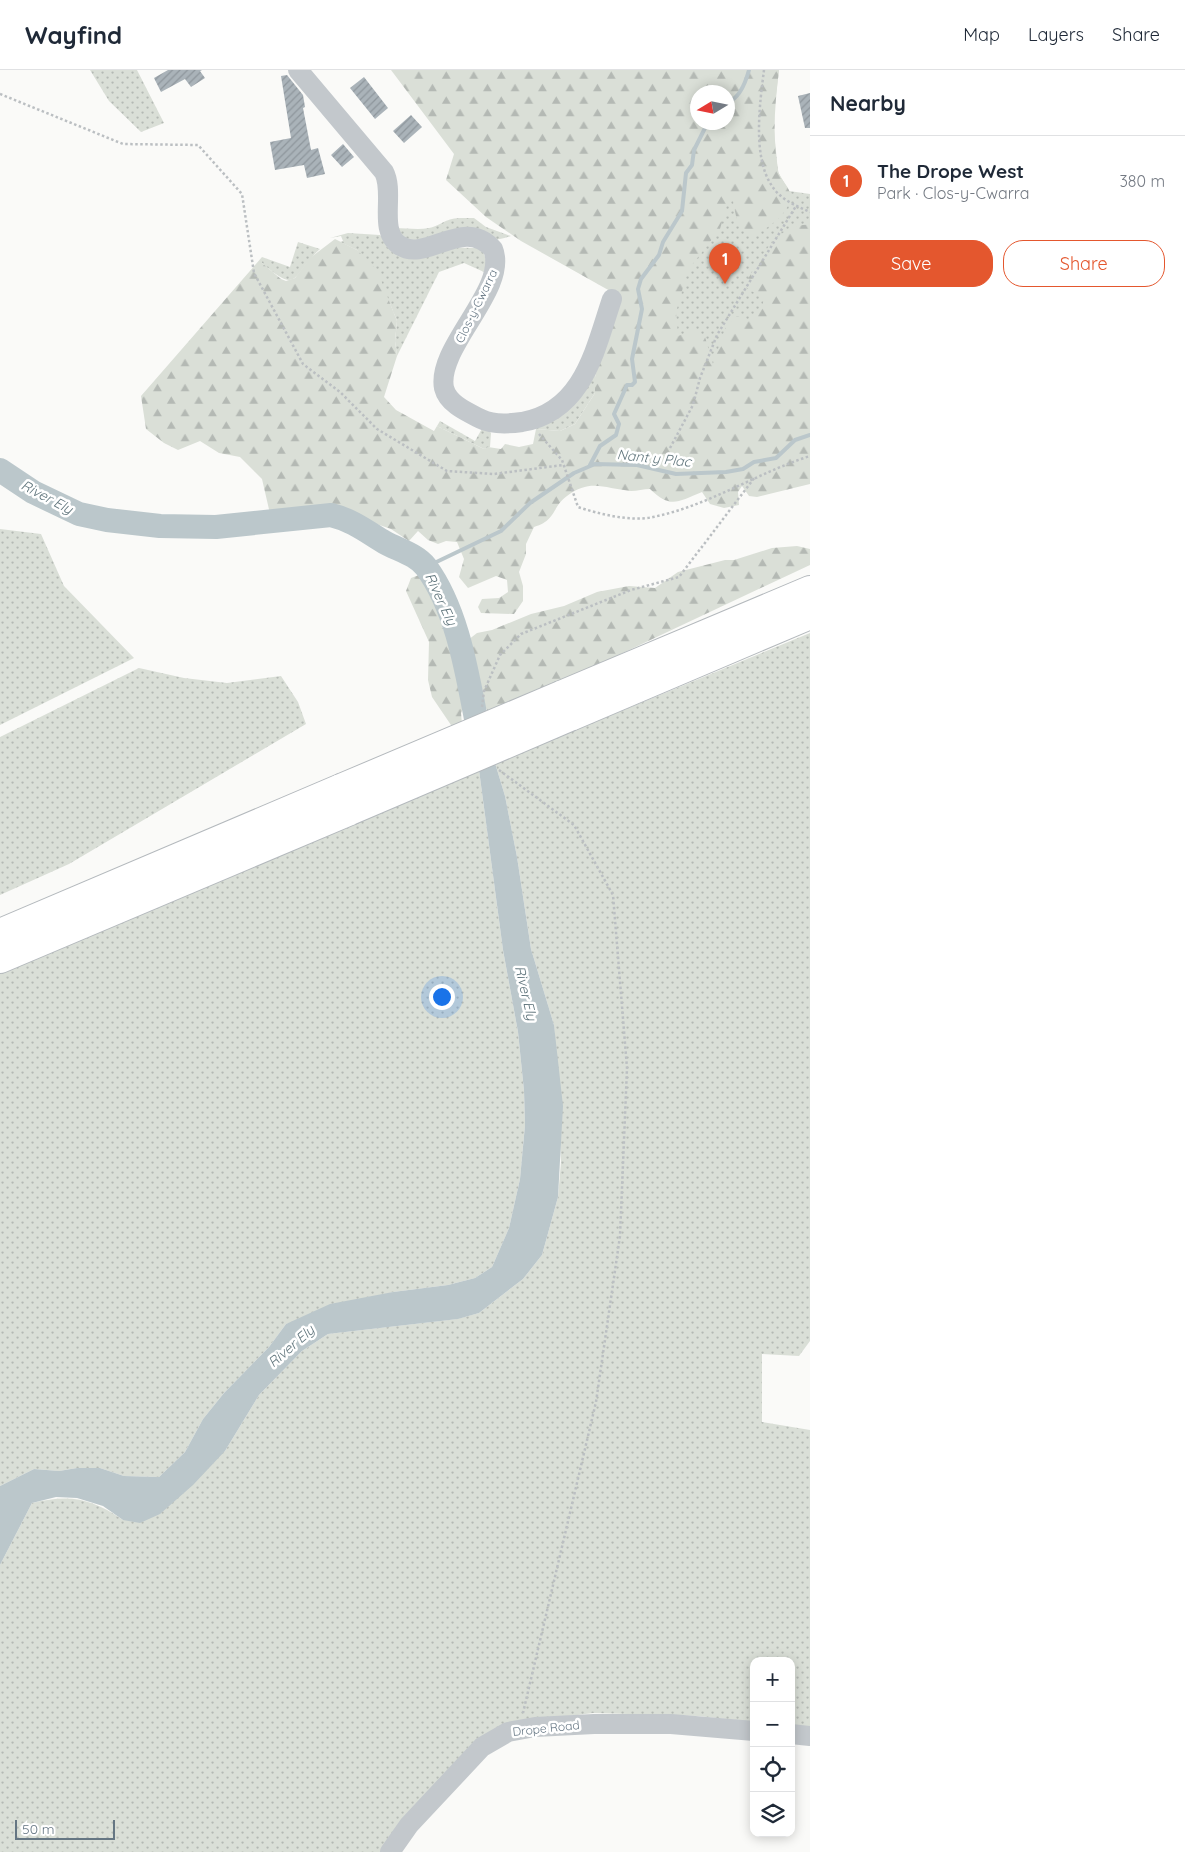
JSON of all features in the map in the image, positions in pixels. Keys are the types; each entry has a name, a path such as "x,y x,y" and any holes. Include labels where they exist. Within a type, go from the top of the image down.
{"highway":[{"path":"0,959 345,800 566,706 810,590"},
{"path":"566,706 810,615"},
{"path":"0,933 345,800"}],"street":[{"name":"Clos-y-Cwarra","path":"298,70 384,172 389,185 388,223 390,235 400,246 413,250 462,236 482,240 493,249 496,266 491,281 446,366 444,386 450,400 485,421 511,424 527,421 555,409 570,397 588,370 612,299"},
{"name":"Drope Road","path":"390,1852 410,1825 482,1747 499,1736 535,1727 604,1724 671,1724 750,1731"},
{"path":"795,1734 810,1736"}],"path":[{"path":"764,70 759,117 764,168 771,186 796,206 810,212"},
{"path":"0,94 123,144 198,144 242,194 254,273 303,364 340,392 377,429 447,471 494,474 563,465"},
{"path":"670,448 693,406 700,378 718,335 796,206"},
{"path":"538,432 563,465 578,507 604,515 652,518 697,504 755,477 810,456"},
{"path":"482,708 484,691 500,656 521,634 630,590 679,577 755,477"},
{"path":"497,763 500,772 574,825 613,895 626,1068 620,1236 596,1402 518,1730"}],"green space":[{"path":"90,70 137,70 164,123 141,132 109,101"},
{"path":"391,70 779,70 775,108 775,145 779,174 790,192 791,197 788,207 774,222 751,236 737,221 733,201 728,201 720,229 688,270 676,312 678,336 694,330 705,337 713,364 726,326 737,316 751,320 761,310 764,299 744,286 762,255 778,237 788,230 798,226 810,225 810,484 757,497 749,496 742,486 738,492 739,505 724,508 710,504 702,492 674,502 663,499 650,489 631,491 598,486 583,487 562,500 547,521 534,527 526,544 526,554 519,572 523,586 523,601 514,614 481,613 478,607 482,599 499,598 508,592 507,580 496,576 468,588 459,577 464,559 457,542 446,541 438,544 428,540 418,531 409,541 391,529 365,520 352,510 343,509 342,513 271,518 262,479 240,457 219,453 200,441 178,450 164,443 146,429 141,396 262,257 262,263 286,281 295,278 310,258 335,239 357,250 377,270 397,321 395,341 397,356 384,397 396,410 434,431 437,426 484,449 488,447 501,449 505,444 519,447 533,444 536,429 560,431 575,424 595,393 595,377 604,340 619,296 521,241 486,217 446,180 454,154"},
{"path":"700,70 779,70 773,120 778,172 789,191 810,194 810,373 602,420 690,106 690,130 735,130 735,85 696,85"},
{"path":"460,218 474,218 486,227 511,236 485,242 458,243 403,239 395,228 429,228"},
{"path":"348,233 380,235 388,246 476,248 483,251 487,263 484,272 464,263 439,272 397,356 395,341 397,321 389,301 357,250 340,242 343,241 341,236 330,238"},
{"path":"298,242 320,249 294,278 289,280 283,278 262,263 262,257 290,267"},
{"path":"604,340 595,377 595,393 575,424 560,431 536,429 534,427 542,422"},
{"path":"440,421 475,441 484,425 491,433 490,447 484,449 437,426"},
{"path":"0,529 41,534 64,586 134,658 0,725"},
{"path":"797,546 810,549 810,565 610,659 488,713 470,684 466,665 467,646 468,640 477,633 492,630 531,614 564,606 597,592 629,586 655,588 678,572 725,560 734,560 772,548"},
{"path":"419,575 428,580 443,629 450,639 465,703 461,713 462,724 453,728 432,697 428,680 429,642 406,591 411,578"},
{"path":"810,633 810,1341 799,1356 762,1354 762,1422 810,1430 810,1729 795,1727 795,1657 750,1657 750,1722 698,1716 593,1713 507,1724 384,1852 0,1852 0,1565 32,1503 58,1499 80,1500 101,1507 123,1520 225,1451 259,1395 302,1351 328,1334 457,1319 479,1313 523,1279 542,1255 558,1197 561,1162 554,1025 531,949 517,857 505,796 495,763"},
{"path":"139,668 184,678 227,683 281,676 298,702 306,724 69,864 0,895 0,737"},
{"path":"479,770 503,950 518,1032 524,1091 525,1125 520,1179 509,1228 492,1267 475,1278 448,1285 393,1292 286,1324 269,1347 224,1393 203,1419 185,1452 159,1477 124,1476 100,1468 77,1468 59,1471 34,1469 0,1486 0,973"}],"water":[{"path":"495,763 505,796 517,857 531,949 554,1025 563,1106 558,1197 542,1255 523,1279 479,1313 458,1319 328,1334 302,1351 259,1395 225,1451 193,1485 160,1514 140,1523 123,1520 103,1506 77,1498 56,1497 32,1503 0,1565 0,1486 34,1469 59,1471 77,1468 100,1468 124,1476 159,1477 185,1452 203,1419 224,1393 269,1347 286,1324 330,1304 393,1292 448,1285 475,1278 492,1267 509,1228 520,1179 525,1125 524,1091 518,1032 503,950 479,770"}],"building":[{"path":"168,70 202,70 200,71 205,78 191,87 185,79 161,92 154,78"},
{"path":"287,75 303,95 305,107 303,108 311,150 318,148 325,174 307,178 304,165 275,170 270,142 291,138 281,76"},
{"path":"364,77 388,108 375,119 350,88"},
{"path":"810,93 810,128 805,128 798,96"},
{"path":"411,115 422,127 404,143 393,131"},
{"path":"343,144 354,157 342,167 331,155"}],"waterway":[{"path":"735,98 744,84 749,70"},
{"path":"590,465 600,446 616,435 619,424 614,414 627,385 632,385 635,382 632,359 642,309 638,289 641,279 659,255 663,242 682,211 686,173 692,165 694,150 704,130"},
{"name":"Nant y Plac","path":"426,567 501,531 530,503 574,473 595,464 637,465 676,474 726,472 743,469 754,462 776,458 795,440 810,435"},
{"name":"River Ely","path":"0,470 33,492 79,514 107,520 160,526 216,527 331,515 352,523 384,542 412,555 426,567 438,586 448,608 463,654 482,748"}],"place":[{"name":"The Drope West","path":"725,284"}]}
